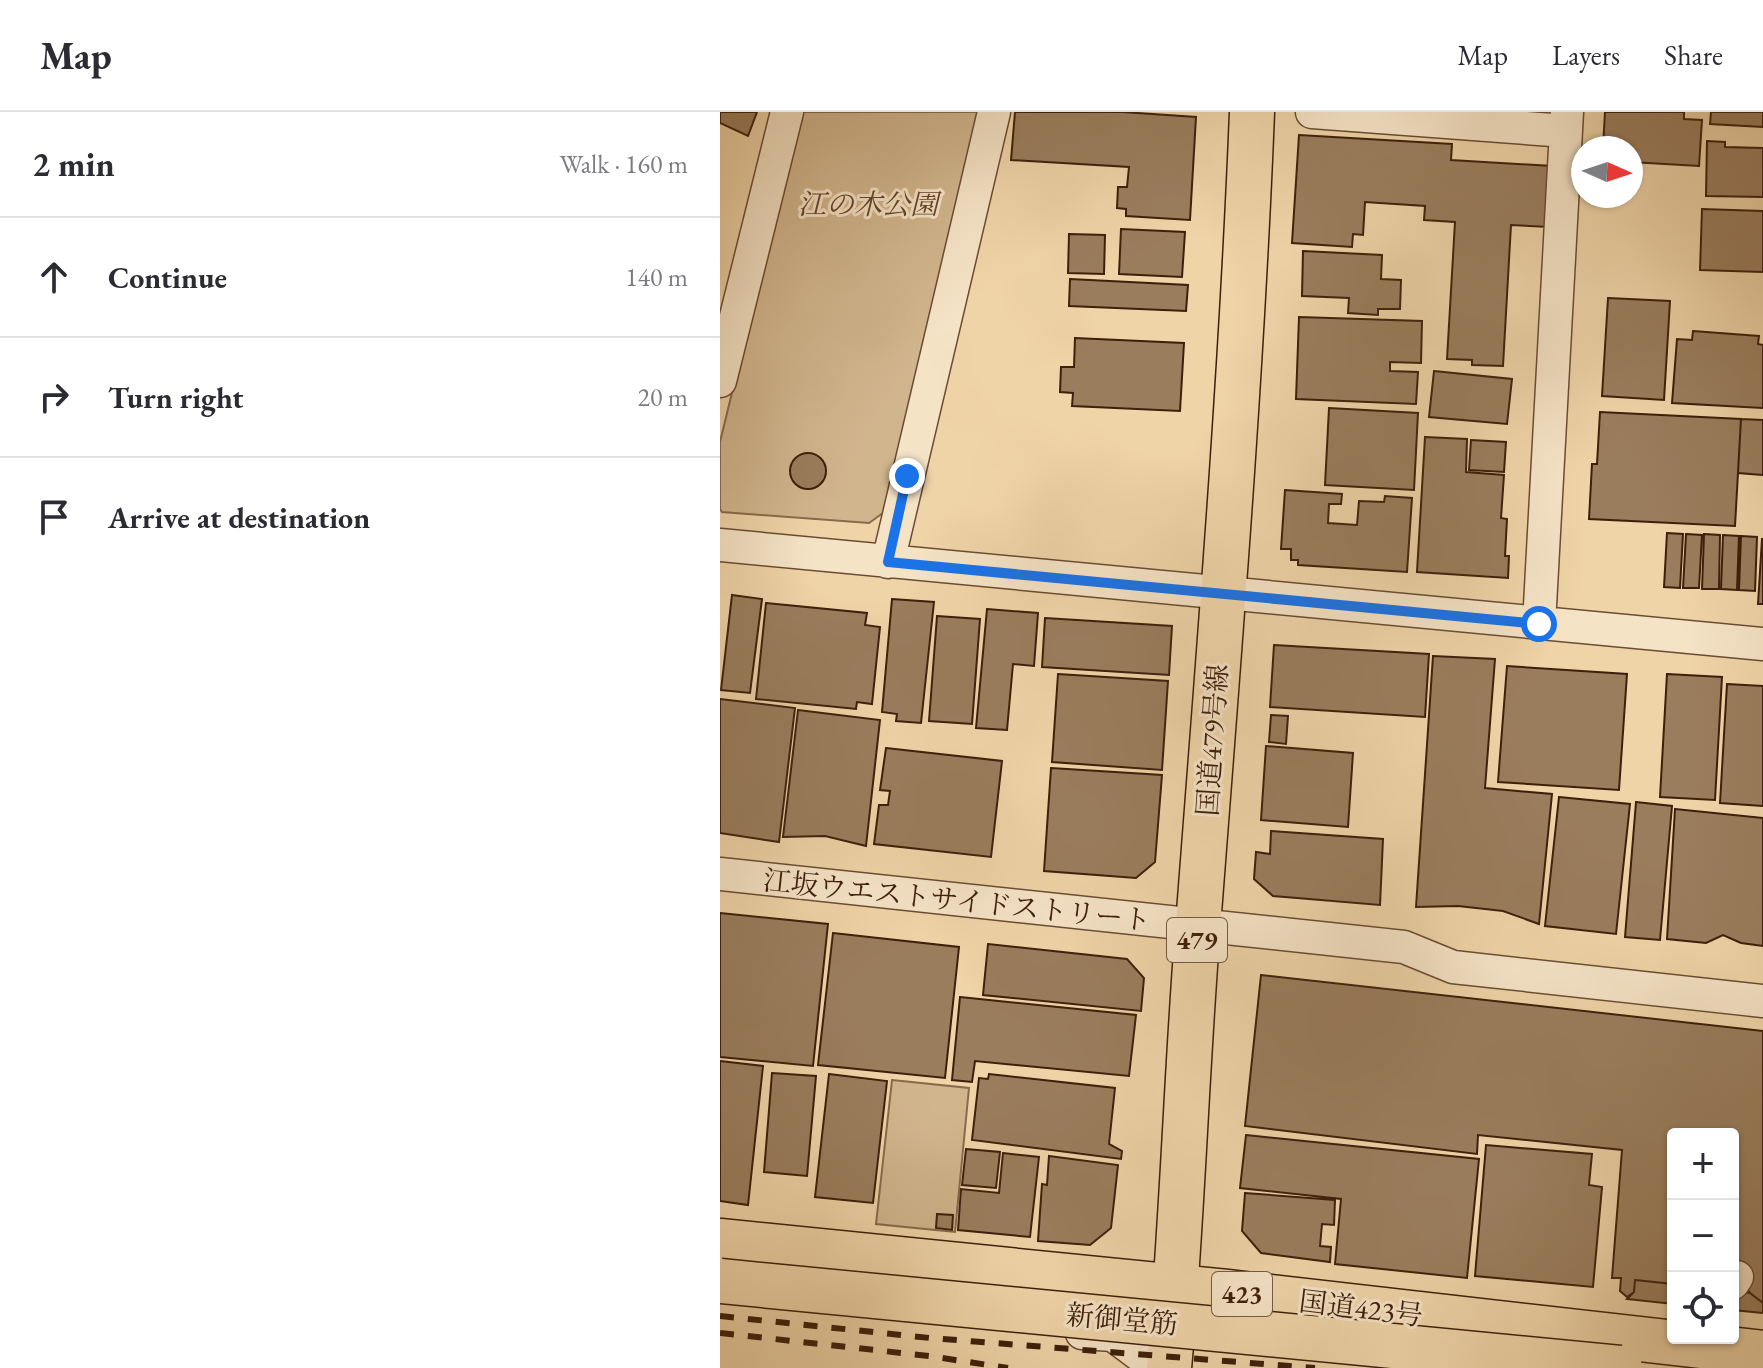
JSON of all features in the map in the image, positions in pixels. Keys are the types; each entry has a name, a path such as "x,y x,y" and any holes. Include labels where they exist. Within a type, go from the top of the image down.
{"highway":[{"name":"国道479号線","path":"1169,1368 1223,594 1252,112"},
{"name":"国道423号","path":"720,1241 1667,1338"},
{"name":"新御堂筋","path":"720,1281 1620,1368"},
{"name":"国道423号","path":"1716,1344 1763,1353"}],"street":[{"path":"720,381 787,112"},
{"path":"888,562 994,112"},
{"path":"1312,112 1567,121 1539,624"},
{"path":"720,545 1763,644"},
{"name":"江坂ウエストサイドストリート","path":"720,874 1404,947 1453,967 1763,1001"},
{"path":"940,1262 990,1324 1113,1335 1157,1368"}],"green space":[{"name":"江の木公園","path":"800,112 981,112 883,513 869,523 722,512 720,509 720,442"},
{"path":"892,1080 969,1088 955,1232 876,1224"}],"building":[{"path":"720,112 757,112 748,136 720,123"},
{"path":"1015,112 1123,112 1196,117 1190,220 1126,216 1126,209 1117,208 1118,187 1127,187 1129,167 1011,160"},
{"path":"1605,112 1684,112 1684,119 1702,120 1699,166 1643,163 1643,136 1604,136"},
{"path":"1711,112 1763,112 1763,127 1710,124"},
{"path":"1299,135 1452,144 1451,160 1552,166 1549,227 1511,225 1503,366 1472,365 1472,360 1447,359 1455,222 1424,220 1425,206 1365,202 1363,235 1353,234 1352,247 1292,243"},
{"path":"1707,141 1725,142 1725,147 1763,148 1763,197 1706,196"},
{"path":"1702,209 1763,211 1763,272 1700,270"},
{"path":"1121,229 1185,232 1182,277 1119,274"},
{"path":"1069,234 1105,235 1104,274 1068,273"},
{"path":"1303,251 1382,255 1381,279 1401,280 1400,309 1378,309 1378,315 1348,313 1349,298 1302,296"},
{"path":"1070,279 1188,285 1186,311 1069,306"},
{"path":"1608,298 1670,301 1664,400 1602,396"},
{"path":"1299,317 1422,321 1421,363 1390,362 1390,371 1418,372 1416,404 1296,399"},
{"path":"1693,331 1759,336 1758,344 1763,345 1763,408 1672,403 1677,339 1692,340"},
{"path":"1075,338 1184,343 1180,411 1072,406 1073,393 1060,392 1061,367 1074,367"},
{"path":"1434,371 1512,379 1507,424 1429,417"},
{"path":"1329,408 1418,413 1414,490 1325,485"},
{"path":"1600,412 1741,419 1735,526 1589,519 1592,464 1597,464"},
{"path":"1741,419 1763,420 1763,475 1738,473"},
{"path":"1425,437 1467,439 1466,472 1504,475 1501,518 1507,519 1505,556 1509,556 1508,578 1417,572"},
{"path":"1471,440 1506,442 1504,472 1469,470"},
{"path":"808,453 821,458 826,471 821,484 808,489 795,484 790,471 795,458"},
{"path":"1285,490 1342,494 1341,504 1329,504 1328,523 1357,525 1359,501 1384,502 1385,496 1412,498 1407,572 1298,565 1298,560 1291,560 1291,549 1281,549"},
{"path":"1667,533 1683,534 1680,588 1664,587"},
{"path":"1686,534 1702,535 1699,588 1683,588"},
{"path":"1704,534 1720,535 1719,589 1702,589"},
{"path":"1723,535 1739,536 1737,590 1721,589"},
{"path":"1741,536 1757,537 1755,591 1739,590"},
{"path":"1762,539 1763,604 1758,604"},
{"path":"732,595 762,599 750,693 721,690"},
{"path":"892,599 934,602 921,723 896,721 897,714 882,712"},
{"path":"766,603 867,613 865,625 880,627 872,704 857,702 856,709 756,699"},
{"path":"987,609 1038,613 1034,666 1013,664 1007,730 976,728"},
{"path":"937,616 980,619 972,724 929,721"},
{"path":"1045,618 1172,626 1169,675 1042,667"},
{"path":"1274,645 1429,654 1425,717 1270,707"},
{"path":"1433,656 1495,659 1485,788 1552,794 1539,924 1503,911 1458,906 1416,907"},
{"path":"1507,666 1627,674 1619,790 1498,782"},
{"path":"1058,674 1168,681 1162,770 1052,762"},
{"path":"1667,674 1722,677 1715,800 1660,797"},
{"path":"1727,684 1763,686 1763,806 1720,803"},
{"path":"720,699 795,708 779,842 720,833"},
{"path":"798,710 880,720 866,846 825,836 783,837"},
{"path":"1271,715 1288,716 1286,744 1269,742"},
{"path":"1266,746 1353,753 1348,827 1261,820"},
{"path":"886,748 1002,761 991,857 874,844 879,805 888,805 890,791 880,790"},
{"path":"1051,768 1162,775 1155,862 1136,878 1044,871"},
{"path":"1559,797 1630,804 1616,934 1545,926"},
{"path":"1636,802 1672,806 1660,940 1625,937"},
{"path":"1675,809 1763,818 1763,946 1741,943 1723,935 1706,943 1667,939"},
{"path":"1271,831 1383,839 1380,905 1273,896 1254,879 1256,852 1270,854"},
{"path":"720,913 828,924 813,1066 720,1057"},
{"path":"833,933 959,947 945,1078 818,1065"},
{"path":"988,944 1127,959 1144,978 1141,1011 983,995"},
{"path":"1261,975 1763,1031 1763,1303 1739,1279 1739,1128 1667,1128 1667,1283 1635,1280 1634,1292 1627,1297 1620,1291 1621,1278 1612,1278 1622,1150 1478,1135 1477,1154 1245,1126"},
{"path":"960,997 1136,1015 1129,1076 975,1061 972,1082 952,1080"},
{"path":"720,1061 763,1066 748,1205 720,1201"},
{"path":"772,1073 816,1076 807,1176 764,1172"},
{"path":"829,1074 887,1081 873,1203 815,1197"},
{"path":"989,1074 1115,1088 1109,1144 1122,1151 1121,1159 972,1140 979,1078 988,1079"},
{"path":"1246,1135 1479,1159 1467,1278 1335,1264 1341,1199 1240,1188"},
{"path":"1486,1145 1592,1154 1589,1185 1602,1187 1593,1287 1475,1276"},
{"path":"966,1149 1000,1152 996,1188 962,1185"},
{"path":"1003,1153 1039,1157 1030,1237 958,1230 961,1189 999,1193"},
{"path":"1049,1156 1118,1165 1111,1228 1090,1245 1038,1241 1042,1184 1047,1185"},
{"path":"1245,1193 1335,1200 1334,1225 1322,1224 1320,1246 1331,1247 1330,1262 1261,1253 1242,1231"},
{"path":"937,1214 953,1215 952,1230 936,1228"},
{"path":"1635,1280 1667,1283 1667,1303 1627,1299 1634,1292"},
{"path":"1739,1292 1750,1293 1763,1303 1763,1313 1739,1311"}],"railway":[{"path":"720,1316 930,1338 1315,1368"},
{"path":"720,1333 1008,1368"}],"route":[{"path":"907,476 888,562 1539,624"}]}
